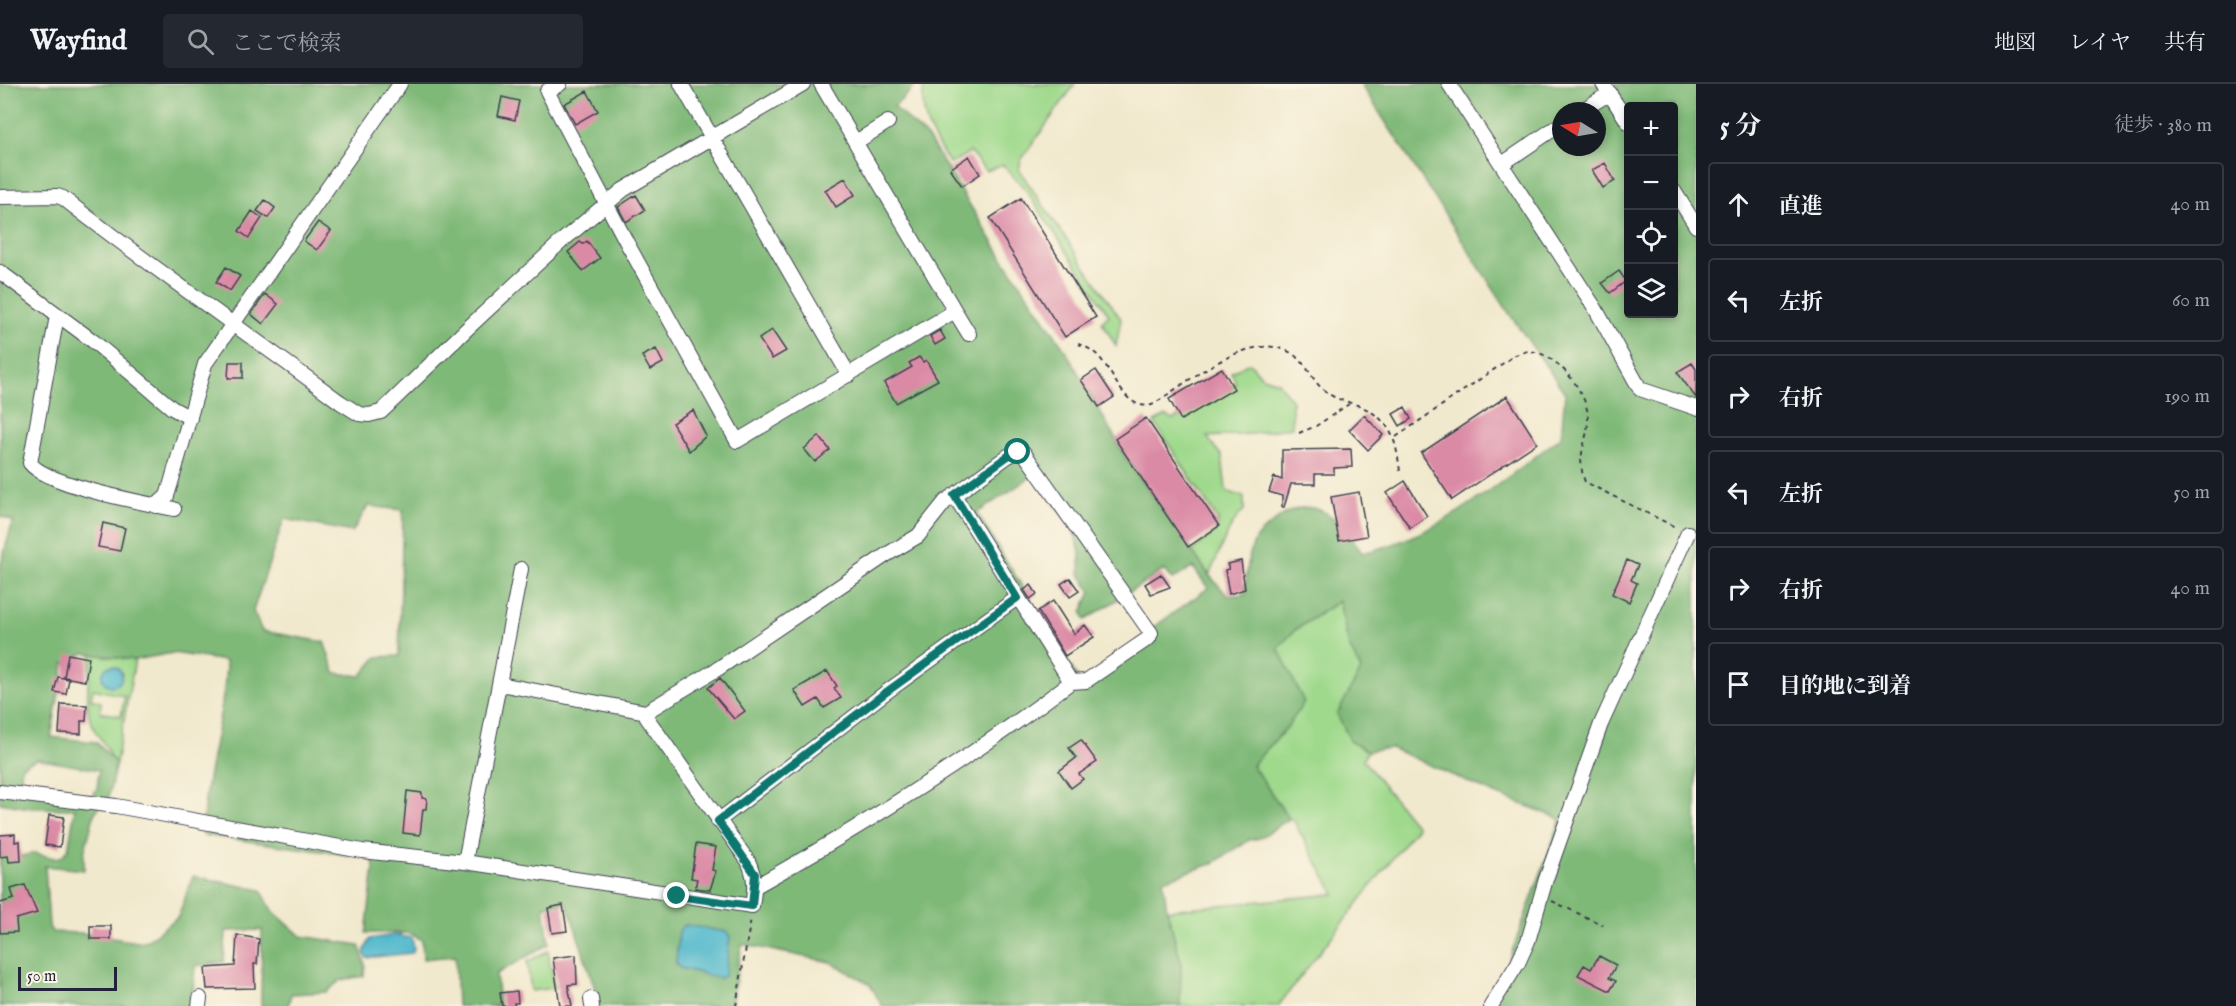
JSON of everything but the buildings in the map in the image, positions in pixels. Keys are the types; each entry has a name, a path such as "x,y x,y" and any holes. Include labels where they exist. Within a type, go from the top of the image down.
{"lane":[{"path":"156,506 167,496 205,364 232,322 400,84"},
{"path":"560,84 547,91 737,441 955,311"},
{"path":"681,84 849,375"},
{"path":"0,197 57,196 63,198 151,267 232,322 359,414 369,415 381,412 469,327 623,190 711,136 803,84"},
{"path":"821,84 969,334"},
{"path":"1449,84 1595,308 1640,389 1696,408"},
{"path":"1591,102 1606,88 1624,115"},
{"path":"856,142 888,122"},
{"path":"1502,164 1552,130"},
{"path":"1678,196 1694,217"},
{"path":"0,272 57,316 93,340 172,408 190,418"},
{"path":"57,316 30,463 42,475 174,509"},
{"path":"500,684 646,712 719,669 886,555 918,536 954,495 1008,456 1018,452 1024,453 1151,633 1149,638 1086,681 1071,682 947,772 854,831 756,886"},
{"path":"954,495 1071,682"},
{"path":"1491,1006 1518,963 1601,724 1688,533"},
{"path":"465,862 521,569"},
{"path":"718,821 885,693 1017,598"},
{"path":"0,792 116,806 362,851 465,862 752,906 756,886 755,874 748,861 646,718 646,712"}],"path":[{"path":"1078,344 1096,354 1131,402 1142,407 1152,405 1225,358 1258,346 1275,346 1293,354 1306,366 1317,386 1367,409 1396,437 1400,471"},
{"path":"1396,437 1515,355 1529,351 1550,358 1569,376 1582,397 1588,416 1579,466 1585,482 1688,533"},
{"path":"1299,433 1316,426 1350,403"},
{"path":"1541,896 1603,926"},
{"path":"736,1006 752,906"}],"green space":[{"path":"0,84 917,84 894,107 928,138 1006,263 1064,348 1127,459 1209,575 1228,596 1245,594 1249,560 1255,540 1259,534 1289,512 1302,508 1314,508 1325,513 1336,520 1362,553 1390,545 1443,521 1491,490 1561,437 1565,393 1509,313 1361,84 1696,84 1696,1006 1492,1006 1561,819 1495,794 1391,748 1368,751 1351,742 1337,714 1361,670 1349,646 1339,601 1295,630 1278,648 1304,702 1289,725 1252,765 1289,819 1260,838 1249,840 1212,864 1163,880 1167,910 1181,962 1180,1006 882,1006 870,984 830,962 742,944 731,1006 598,1006 598,998 567,903 544,906 549,944 496,974 499,1006 457,1006 455,956 423,959 422,940 409,933 366,933 374,867 372,858 203,835 206,792 222,704 226,661 173,653 135,660 84,653 64,664 51,737 96,742 116,763 108,799 95,812 84,853 84,870 45,866 49,926 52,932 81,933 137,942 148,940 178,917 193,876 261,890 272,910 301,936 359,945 365,964 364,976 341,980 326,992 291,994 288,1006 261,1006 262,930 226,931 224,962 195,966 192,1006 0,1006 0,852 22,856 34,853 54,858 61,857 68,850 75,809 30,808 0,803 0,567 13,521 0,516","holes":["1034,475 1072,528 1080,551 1080,574 1091,592 1082,612 1085,620 1164,570 1172,580 1193,567 1208,588 1154,627 1095,681 1078,678 977,513","368,506 403,510 399,656 377,657 361,676 335,673 324,642 262,631 253,611 284,519 352,532","37,759 99,770 97,789 91,797 20,787 22,766","684,925 727,932 730,937 724,976 720,978 680,968 676,963 679,931"]},
{"path":"924,84 1075,84 1021,160 1019,170 1121,319 1116,346 1102,322 1109,315 1026,190 1003,165 986,171 970,152 950,164 928,127 923,107"},
{"path":"1250,363 1262,377 1278,382 1292,401 1292,427 1251,434 1207,437 1222,456 1226,491 1244,497 1244,510 1228,532 1209,575 1192,551 1217,530 1218,520 1154,422 1166,416 1173,420 1236,383 1231,372"},
{"path":"1339,601 1349,646 1361,670 1351,742 1368,751 1363,760 1417,827 1278,1006 1180,1006 1181,962 1167,910 1335,894 1293,820 1289,819 1252,765 1289,725 1277,648 1295,630"},
{"path":"92,654 135,660 116,763 94,729 89,712 88,692","holes":["93,689 125,696 121,716 100,712 101,702 91,699"]},
{"path":"548,951 554,988 531,991 527,962"}],"water":[{"path":"112,666 119,669 122,676 119,683 112,686 105,683 102,676 105,669"},
{"path":"685,925 727,932 730,937 725,976 720,978 680,968 676,963 679,931"},
{"path":"394,935 412,938 414,949 412,953 366,958 364,952 370,939"}],"route":[{"path":"677,896 752,906 756,886 755,874 718,821 885,693 1017,598 954,495 1008,456 1018,452"}]}
